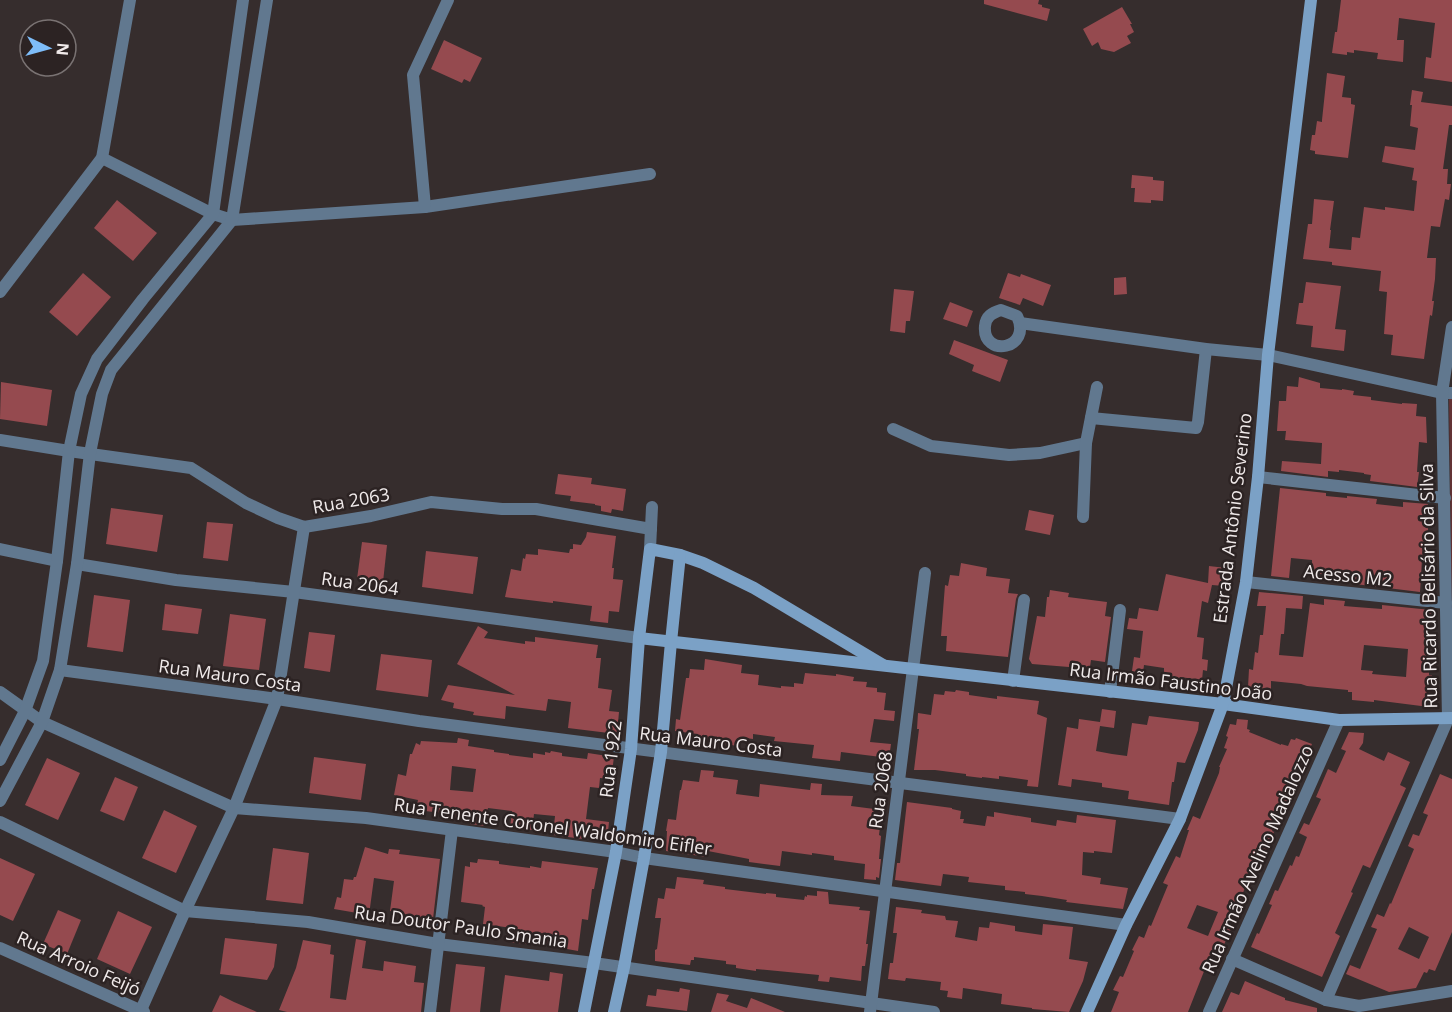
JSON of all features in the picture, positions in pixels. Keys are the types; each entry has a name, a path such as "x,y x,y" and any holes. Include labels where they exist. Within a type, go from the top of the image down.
{"street":[{"path":"0,760 25,711 43,661 69,451 81,394 97,359 213,214 243,0"},
{"path":"0,801 42,722 60,670 77,564 90,453 102,394 111,370 232,219 267,0"},
{"path":"425,207 413,75 448,0"},
{"name":"Estrada Antônio Severino","path":"1087,1012 1126,925 1180,819 1223,704 1246,582 1258,477 1268,355 1311,0"},
{"path":"0,292 102,158 132,2"},
{"path":"102,158 213,214 232,219 425,207 650,174"},
{"path":"1020,323 1206,349 1268,355 1447,393"},
{"name":"Rua Ricardo Belisário da Silva","path":"1326,1000 1450,718 1445,498 1447,393 1452,327"},
{"path":"1091,418 1197,428 1206,349"},
{"path":"1083,517 1086,443 1097,387"},
{"path":"893,429 931,446 1009,455 1040,453 1086,443"},
{"name":"Rua 2063","path":"0,440 191,468 246,503 278,518 304,526 372,516 431,502 536,509 651,528"},
{"path":"1258,477 1445,498"},
{"name":"Rua 1922","path":"584,1012 616,852 631,749 652,507"},
{"path":"143,1011 185,911 234,808 277,699 304,526"},
{"path":"0,549 57,561"},
{"name":"Rua Irmão Faustino João","path":"650,549 680,555 703,563 754,588 886,667"},
{"path":"614,1012 644,858 661,752 680,555"},
{"name":"Rua 2064","path":"77,564 204,583 294,592 639,638"},
{"name":"Rua 2068","path":"871,1007 926,573"},
{"name":"Acesso M2","path":"1246,582 1446,603"},
{"path":"1013,681 1024,600"},
{"path":"1110,692 1120,610"},
{"name":"Rua Irmão Faustino João","path":"639,638 1223,704 1339,720 1450,718"},
{"name":"Rua Mauro Costa","path":"60,670 277,699 419,721 1180,819"},
{"name":"Rua Tenente Coronel Waldomiro Eifler","path":"0,692 42,722 234,808 366,818 1126,925"},
{"name":"Rua Irmão Avelino Madalozzo","path":"1209,1012 1339,720"},
{"name":"Rua Doutor Paulo Smania","path":"0,822 185,911 308,922 438,944 624,967 871,1007 934,1012"},
{"path":"430,1012 452,830"},
{"name":"Rua Arroio Feijó","path":"0,948 143,1011"},
{"path":"1232,959 1326,1000 1359,1006 1452,991"}],"shaded area":[{"path":"1449,399 1452,399 1452,645"}],"building":[{"path":"984,0 1039,0 1038,4 1050,9 1047,21 984,4"},
{"path":"1341,0 1452,0 1452,82 1424,78 1426,57 1431,58 1435,23 1399,18 1397,40 1404,40 1403,62 1377,59 1378,53 1354,50 1354,53 1347,52 1347,55 1332,53"},
{"path":"1122,7 1134,32 1127,36 1131,43 1114,52 1101,49 1098,42 1092,46 1083,29"},
{"path":"444,40 482,58 470,82 464,79 462,83 431,69"},
{"path":"1327,73 1345,76 1342,97 1351,98 1351,104 1355,105 1348,158 1315,154 1315,151 1310,150 1317,121 1322,122"},
{"path":"1412,90 1423,92 1421,102 1452,106 1452,125 1449,125 1443,169 1448,169 1447,184 1451,184 1449,200 1445,199 1440,227 1431,226 1427,258 1436,258 1432,301 1434,301 1424,359 1391,355 1393,335 1384,334 1387,292 1379,291 1381,271 1303,259 1308,224 1312,224 1314,199 1334,201 1329,248 1351,250 1352,237 1360,238 1364,207 1414,211 1417,181 1412,180 1414,168 1382,162 1385,146 1415,150 1418,128 1410,126"},
{"path":"1132,175 1153,177 1153,180 1164,181 1163,201 1134,202 1135,188 1131,188"},
{"path":"117,200 157,233 133,261 94,228"},
{"path":"83,273 111,297 77,336 49,312"},
{"path":"1008,273 1020,277 1021,274 1051,285 1043,306 1023,298 1020,305 999,298"},
{"path":"1126,277 1127,294 1114,295 1114,278"},
{"path":"1306,282 1341,286 1335,329 1346,330 1344,351 1311,347 1313,326 1296,324 1299,303 1303,303"},
{"path":"894,289 914,291 910,321 906,321 905,333 890,331"},
{"path":"950,302 973,311 967,327 943,319"},
{"path":"954,340 1008,360 1000,382 972,371 974,365 949,354"},
{"path":"1299,377 1320,383 1320,388 1354,391 1353,395 1371,397 1371,400 1417,404 1416,416 1426,417 1427,443 1419,442 1417,487 1370,481 1371,475 1339,470 1339,472 1328,471 1328,477 1281,471 1282,461 1321,464 1322,443 1285,440 1286,431 1277,431 1279,401 1286,401 1287,386 1298,387"},
{"path":"1,382 52,390 47,426 0,419"},
{"path":"558,474 592,478 591,484 626,489 623,511 612,509 611,513 601,511 601,506 570,501 571,496 555,494"},
{"path":"1280,488 1326,493 1326,496 1377,499 1376,504 1403,507 1403,502 1428,504 1428,543 1423,543 1420,592 1355,584 1355,577 1312,573 1312,560 1291,558 1289,578 1271,576"},
{"path":"111,508 163,515 157,552 106,544"},
{"path":"1029,510 1054,515 1050,535 1025,530"},
{"path":"207,522 233,524 228,561 203,558"},
{"path":"587,532 616,536 613,579 623,580 619,612 609,611 608,623 590,621 592,606 505,597 511,569 521,571 526,554 538,555 538,549 569,553 570,549 573,549 573,544 581,545"},
{"path":"362,542 387,545 383,582 357,579"},
{"path":"426,551 478,557 473,594 422,587"},
{"path":"961,563 987,568 986,576 1010,579 1008,593 1018,594 1008,657 946,651 947,636 941,636 945,585 948,586 950,575 959,576"},
{"path":"1209,566 1226,568 1224,586 1212,585 1208,603 1202,601 1197,637 1204,638 1202,659 1208,660 1207,671 1203,670 1202,680 1180,677 1180,680 1164,678 1164,668 1144,665 1143,673 1132,671 1134,657 1140,658 1143,631 1127,629 1129,618 1137,619 1139,608 1158,611 1166,574 1208,583"},
{"path":"1050,590 1069,593 1068,597 1107,602 1105,616 1111,617 1105,662 1091,660 1090,667 1069,664 1069,667 1032,664 1029,659 1037,616 1045,617"},
{"path":"1259,592 1303,596 1302,609 1286,608 1284,634 1281,634 1279,655 1303,657 1310,603 1324,605 1324,599 1345,601 1344,606 1382,609 1382,605 1431,610 1429,675 1432,675 1429,707 1374,700 1374,702 1352,700 1352,692 1348,690 1301,684 1271,681 1271,689 1248,687 1249,669 1253,670 1255,652 1258,653 1260,635 1263,635 1266,606 1257,606","holes":["1364,645 1408,649 1406,677 1372,674 1373,671 1361,670"]},
{"path":"94,595 130,600 123,652 87,647"},
{"path":"165,604 202,609 198,634 162,630"},
{"path":"230,614 266,619 259,670 223,666"},
{"path":"478,626 488,632 484,638 525,644 525,641 535,642 535,637 598,645 596,658 601,658 598,688 612,690 609,711 619,712 617,734 568,728 571,702 548,699 546,711 506,706 505,719 473,715 474,712 453,708 454,703 441,700 448,685 515,695 457,664"},
{"path":"309,632 335,635 330,672 304,668"},
{"path":"381,654 432,660 428,697 376,690"},
{"path":"705,659 742,665 741,673 759,675 758,685 794,687 794,683 803,684 805,673 836,676 836,674 854,677 853,681 867,682 866,687 877,688 877,692 886,693 884,710 895,711 894,721 874,719 870,742 891,744 889,758 841,752 840,761 812,758 814,745 774,741 775,737 753,734 753,739 739,737 738,746 697,738 698,734 675,731 676,719 680,720 686,678 689,678 690,669 704,670"},
{"path":"956,690 969,692 969,695 997,699 997,696 1039,701 1037,714 1047,718 1038,787 1027,786 1028,780 999,776 999,779 982,778 935,770 914,770 919,729 917,729 918,713 931,715 934,694 944,695 945,691 955,692"},
{"path":"1102,709 1116,711 1114,728 1100,726 1096,751 1112,754 1127,756 1132,723 1147,725 1149,716 1199,722 1185,763 1177,762 1169,805 1128,799 1129,791 1102,787 1102,783 1072,779 1071,787 1058,785 1067,727 1078,729 1079,719 1100,722"},
{"path":"1237,719 1248,720 1249,732 1281,745 1288,746 1291,739 1296,738 1312,744 1305,759 1302,758 1289,790 1292,791 1272,831 1274,832 1250,887 1246,885 1234,916 1236,917 1220,954 1212,951 1188,1012 1111,1012 1119,992 1113,990 1120,976 1123,977 1139,936 1144,938 1149,925 1151,926 1168,885 1163,883 1176,856 1180,858 1193,816 1200,819 1219,773 1219,767 1227,749 1224,748 1230,724 1236,725","holes":["1197,905 1218,912 1208,936 1187,928"]},
{"path":"1349,732 1364,733 1363,743 1359,749 1384,761 1388,752 1410,762 1400,785 1406,788 1370,868 1363,865 1351,892 1353,893 1335,933 1340,936 1322,977 1251,947 1272,905 1269,904 1275,890 1278,891 1296,856 1299,857 1307,837 1299,833 1304,823 1309,825 1321,799 1316,797 1328,769 1336,773 1346,751 1341,749"},
{"path":"458,738 469,740 468,746 533,758 533,753 545,755 545,752 550,753 551,751 562,753 562,756 587,759 588,753 614,757 611,779 600,778 599,788 590,787 586,819 609,822 608,832 584,829 583,839 553,835 555,816 534,814 532,830 510,828 512,811 488,808 485,826 470,824 471,820 442,816 443,813 416,810 418,800 394,795 398,774 406,776 410,754 416,743 420,745 421,741 457,743","holes":["452,766 476,769 473,792 450,790"]},
{"path":"314,757 366,764 361,800 309,793"},
{"path":"47,758 80,773 58,820 25,805"},
{"path":"701,770 714,771 713,777 738,780 736,794 759,797 760,784 810,790 811,783 822,784 821,795 853,796 851,806 882,810 879,835 881,836 879,859 881,859 879,878 864,879 865,864 834,860 834,856 812,853 812,855 782,851 780,866 749,862 749,859 708,851 707,857 666,851 668,819 676,820 683,780 699,782"},
{"path":"1440,774 1452,779 1452,932 1435,971 1429,969 1427,973 1424,972 1416,988 1389,992 1346,974 1350,965 1360,969 1377,929 1371,927 1377,914 1384,917 1391,904 1414,849 1408,846 1413,834 1419,836 1428,815 1423,813","holes":["1409,927 1429,937 1419,959 1398,949"]},
{"path":"115,777 138,787 124,821 100,811"},
{"path":"907,802 952,808 961,811 960,819 964,819 963,823 985,826 987,816 994,817 994,812 1031,818 1031,822 1056,826 1057,820 1076,823 1077,815 1116,820 1112,853 1083,852 1082,875 1101,878 1100,884 1128,888 1123,909 1066,902 1067,900 1005,890 1005,886 968,882 969,877 943,874 941,886 895,880 897,863 900,863"},
{"path":"164,810 197,826 176,873 142,858"},
{"path":"365,847 388,854 389,849 400,850 399,854 440,859 433,919 390,911 394,881 374,878 369,915 334,909 337,897 341,898 344,879 353,880 356,877"},
{"path":"273,848 309,853 303,904 266,900"},
{"path":"0,858 35,874 13,921 0,915"},
{"path":"478,859 530,868 530,866 541,868 542,861 598,868 594,889 592,889 588,920 582,919 578,951 546,944 546,946 541,946 510,942 512,928 483,924 485,907 483,905 461,902 465,866 470,867 470,862 477,863"},
{"path":"677,877 704,880 703,884 725,887 725,889 776,894 776,897 804,900 807,895 817,896 817,891 828,892 829,904 860,907 859,910 870,911 866,944 868,944 865,966 862,966 861,981 830,977 829,982 818,981 819,975 756,969 756,971 736,968 736,965 726,964 726,961 694,957 690,965 655,961 661,918 655,918 658,898 664,899 666,888 675,889"},
{"path":"896,907 922,910 921,913 945,916 946,920 958,921 955,937 977,941 979,927 989,928 990,922 1015,926 1015,931 1042,935 1043,924 1073,927 1069,959 1088,962 1083,981 1069,1012 1001,1004 1002,994 963,988 962,999 947,997 948,991 940,990 941,982 906,978 905,981 888,979 890,963 893,963 897,933 893,933"},
{"path":"58,910 81,920 67,954 43,944"},
{"path":"118,911 152,927 130,974 97,959"},
{"path":"225,938 277,944 274,967 267,980 220,974"},
{"path":"356,939 366,941 362,968 383,971 384,961 416,966 414,982 424,983 421,1012 287,1012 279,1010 296,968 303,940 331,945 330,954 334,955 330,998 346,1000"},
{"path":"456,964 485,967 480,1012 450,1012"},
{"path":"550,972 563,974 558,1012 500,1012 505,975 549,981"},
{"path":"1245,981 1285,998 1285,1000 1317,1008 1317,1012 1222,1012 1231,992 1239,995"},
{"path":"680,988 690,990 687,1011 646,1006 648,995 656,996 657,989 679,992"},
{"path":"717,993 729,995 726,1001 747,1008 751,998 785,1012 711,1012"},
{"path":"220,995 234,1002 257,1012 212,1012"}]}
